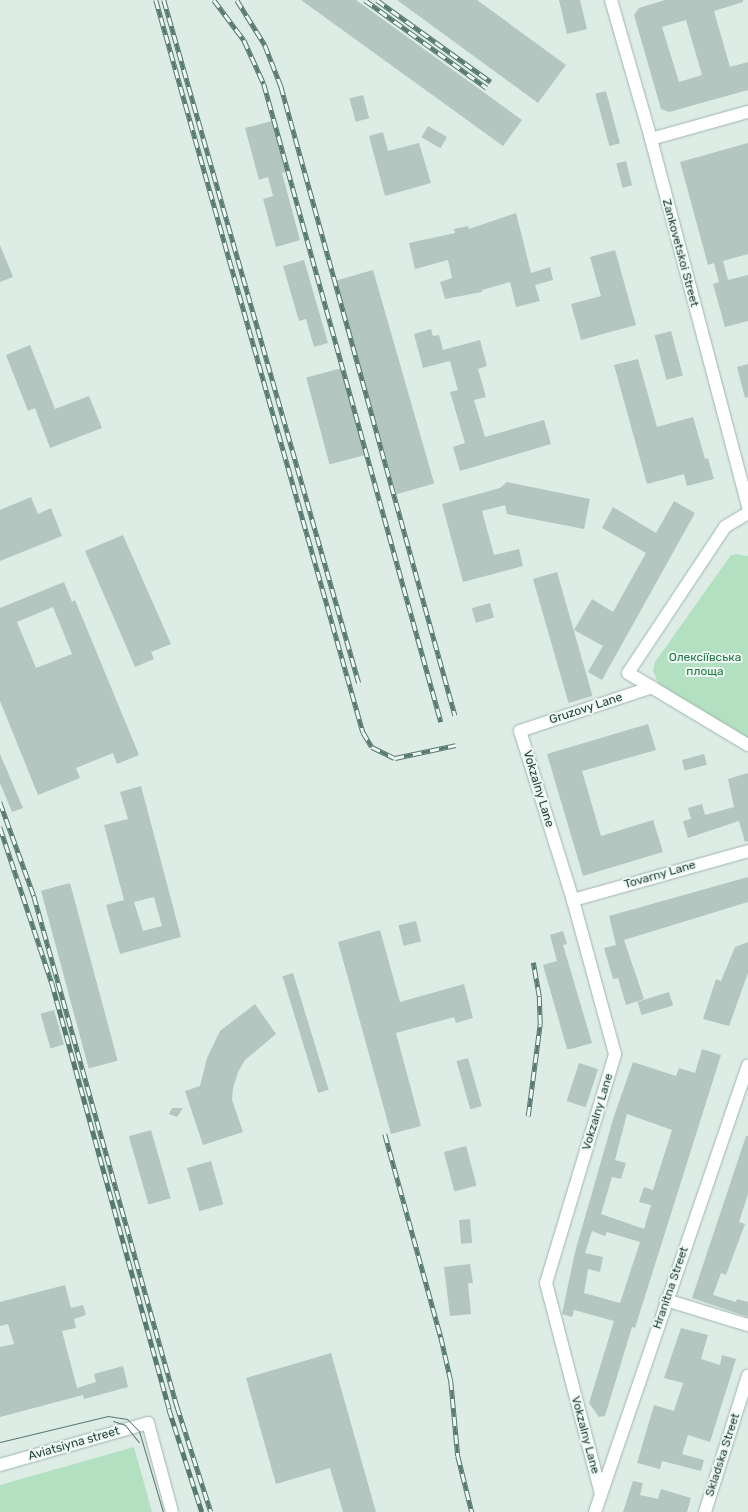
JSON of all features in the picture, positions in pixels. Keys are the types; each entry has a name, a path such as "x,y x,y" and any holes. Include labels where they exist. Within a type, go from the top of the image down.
{"street":[{"name":"Zankovetskoi Street","path":"611,0 651,139 748,507"},
{"path":"651,139 748,112"},
{"path":"748,513 725,527 628,673 748,745"},
{"name":"Gruzovy Lane","path":"520,731 652,687"},
{"name":"Vokzalny Lane","path":"520,731 573,900 615,1054 546,1283 601,1494"},
{"name":"Tovarny Lane","path":"573,900 748,851"},
{"name":"Hranitna Street","path":"595,1512 666,1300 748,1065"},
{"path":"666,1300 748,1325"},
{"name":"Skladska Street","path":"705,1512 748,1376"},
{"name":"Aviatsiyna street","path":"0,1465 148,1423 172,1512"}],"green space":[{"name":"Олексіївська площа","path":"736,554 748,556 748,740 660,688 653,670 655,662 731,555"},
{"path":"134,1447 152,1512 0,1512 0,1485"}],"building":[{"path":"301,0 356,0 522,120 503,146"},
{"path":"397,0 477,0 566,65 538,103"},
{"path":"559,0 580,0 587,29 567,34"},
{"path":"665,0 743,0 743,2 714,11 730,67 748,62 748,90 669,112 661,109 634,15 639,8","holes":["686,20 702,75 679,82 662,27"]},
{"path":"606,91 620,143 609,146 595,94"},
{"path":"363,95 369,118 356,122 349,99"},
{"path":"272,121 286,172 282,173 300,240 276,247 263,199 273,196 268,177 259,180 245,128"},
{"path":"428,126 447,137 441,148 422,137"},
{"path":"383,132 388,151 419,143 431,183 385,196 369,136"},
{"path":"748,143 748,254 723,261 728,280 748,275 748,321 725,327 713,284 719,282 714,263 708,265 680,162"},
{"path":"626,161 632,185 622,188 616,163"},
{"path":"516,213 531,273 550,267 553,280 535,285 540,301 516,307 510,282 482,290 482,292 445,299 440,282 452,278 448,260 415,269 409,243 455,233 454,229 468,226 469,229"},
{"path":"0,245 13,277 0,282"},
{"path":"615,250 636,325 581,340 571,304 601,296 590,257"},
{"path":"304,260 328,343 314,347 306,319 299,321 283,266"},
{"path":"373,270 434,483 397,494 336,281"},
{"path":"431,329 433,336 439,335 443,350 480,340 487,366 478,369 486,397 474,400 485,437 544,420 551,444 460,471 453,447 465,443 450,392 458,390 450,361 423,368 414,334"},
{"path":"671,331 683,375 666,380 655,335"},
{"path":"30,345 55,409 89,396 102,428 50,448 35,408 28,411 6,355"},
{"path":"638,359 657,427 693,417 705,459 708,458 714,479 687,486 684,474 647,484 614,365"},
{"path":"748,364 748,397 745,398 737,367"},
{"path":"342,368 365,455 330,465 306,378"},
{"path":"507,482 590,499 584,529 507,514 505,505 482,511 494,555 519,549 523,566 463,582 442,504 500,488"},
{"path":"31,497 38,514 51,508 62,536 0,561 0,510"},
{"path":"674,501 695,513 602,680 588,672 603,646 574,630 592,599 613,612 646,553 602,528 613,507 656,533"},
{"path":"123,535 171,644 151,652 154,659 135,667 85,551"},
{"path":"557,572 593,696 569,703 533,579"},
{"path":"64,582 72,602 75,600 139,755 117,764 113,753 76,768 80,778 38,795 0,701 0,608","holes":["53,607 72,654 36,668 17,622"]},
{"path":"490,603 494,617 476,623 472,608"},
{"path":"648,724 656,750 582,771 601,836 653,820 663,852 583,876 547,754"},
{"path":"0,754 23,808 12,812 0,783"},
{"path":"704,754 707,765 685,771 682,760"},
{"path":"748,773 748,841 745,842 739,821 688,838 683,821 691,819 688,808 702,804 705,815 734,807 728,779"},
{"path":"141,786 181,937 120,954 106,905 124,900 104,825 128,819 120,792","holes":["154,897 162,926 143,931 134,902"]},
{"path":"748,877 748,902 624,940 644,999 626,1005 618,978 613,979 604,948 616,945 609,916"},
{"path":"70,883 118,1061 89,1068 41,891"},
{"path":"416,921 421,941 404,946 399,925"},
{"path":"380,930 400,1002 464,984 473,1018 456,1023 454,1017 396,1033 421,1126 391,1134 338,942"},
{"path":"563,931 567,944 563,945 592,1043 571,1049 567,1049 543,965 557,961 550,935"},
{"path":"748,942 748,973 729,1026 703,1019 716,979 721,981 735,947"},
{"path":"293,973 329,1090 318,1093 282,976"},
{"path":"669,992 673,1005 642,1015 637,1002"},
{"path":"255,1004 276,1034 245,1060 238,1072 233,1088 232,1100 243,1132 203,1145 185,1091 200,1086 207,1058 220,1031"},
{"path":"54,1010 64,1045 50,1048 41,1014"},
{"path":"702,1049 721,1055 635,1328 632,1327 605,1416 599,1417 589,1403 614,1321 574,1310 572,1317 562,1314 575,1252 614,1116 633,1062 676,1076 679,1068 695,1073","holes":["627,1114 672,1130 653,1190 644,1187 639,1202 651,1205 644,1229 601,1214 612,1177 621,1179 626,1163 615,1160","592,1231 605,1236 607,1232 640,1242 620,1303 584,1293 588,1269 600,1272 603,1257 585,1253"]},
{"path":"468,1058 482,1106 470,1109 456,1061"},
{"path":"579,1063 598,1069 586,1107 567,1101"},
{"path":"172,1108 183,1108 177,1117 169,1114"},
{"path":"151,1130 171,1198 148,1205 129,1136"},
{"path":"746,1136 748,1136 748,1194 739,1222 745,1224 726,1275 721,1273 713,1295 736,1302 737,1299 748,1302 748,1317 692,1298"},
{"path":"466,1146 477,1186 454,1192 444,1152"},
{"path":"211,1161 223,1204 199,1211 187,1168"},
{"path":"470,1219 472,1243 461,1244 459,1220"},
{"path":"470,1264 473,1283 468,1283 471,1314 450,1316 444,1267"},
{"path":"65,1285 71,1308 83,1305 86,1315 74,1319 76,1328 62,1331 77,1388 96,1382 94,1374 123,1366 128,1387 84,1399 83,1395 0,1417 0,1347 14,1344 8,1324 0,1326 0,1302"},
{"path":"681,1328 708,1335 701,1359 720,1365 722,1355 736,1359 710,1442 688,1435 682,1454 704,1460 701,1471 662,1461 660,1469 637,1463 654,1405 674,1411 683,1383 664,1378"},
{"path":"331,1353 376,1512 343,1512 330,1468 276,1484 246,1378"},
{"path":"633,1481 643,1483 640,1495 658,1499 661,1489 691,1498 687,1512 623,1512"}],"tram line":[{"path":"0,1442 108,1416 127,1419 139,1431 163,1512"},
{"path":"113,1421 125,1425 139,1442"}],"railway":[{"path":"156,0 363,732 372,747 395,758 456,745"},
{"path":"164,0 359,683"},
{"path":"214,0 244,40 264,84 441,722"},
{"path":"237,0 265,45 281,86 455,715"},
{"path":"365,0 487,88"},
{"path":"377,0 491,82"},
{"path":"0,802 34,896 177,1406 211,1512"},
{"path":"0,827 52,983 169,1409 202,1512"},
{"path":"528,1116 540,1024 539,996 533,963"},
{"path":"385,1134 441,1337 451,1381 458,1456 472,1512"}]}
